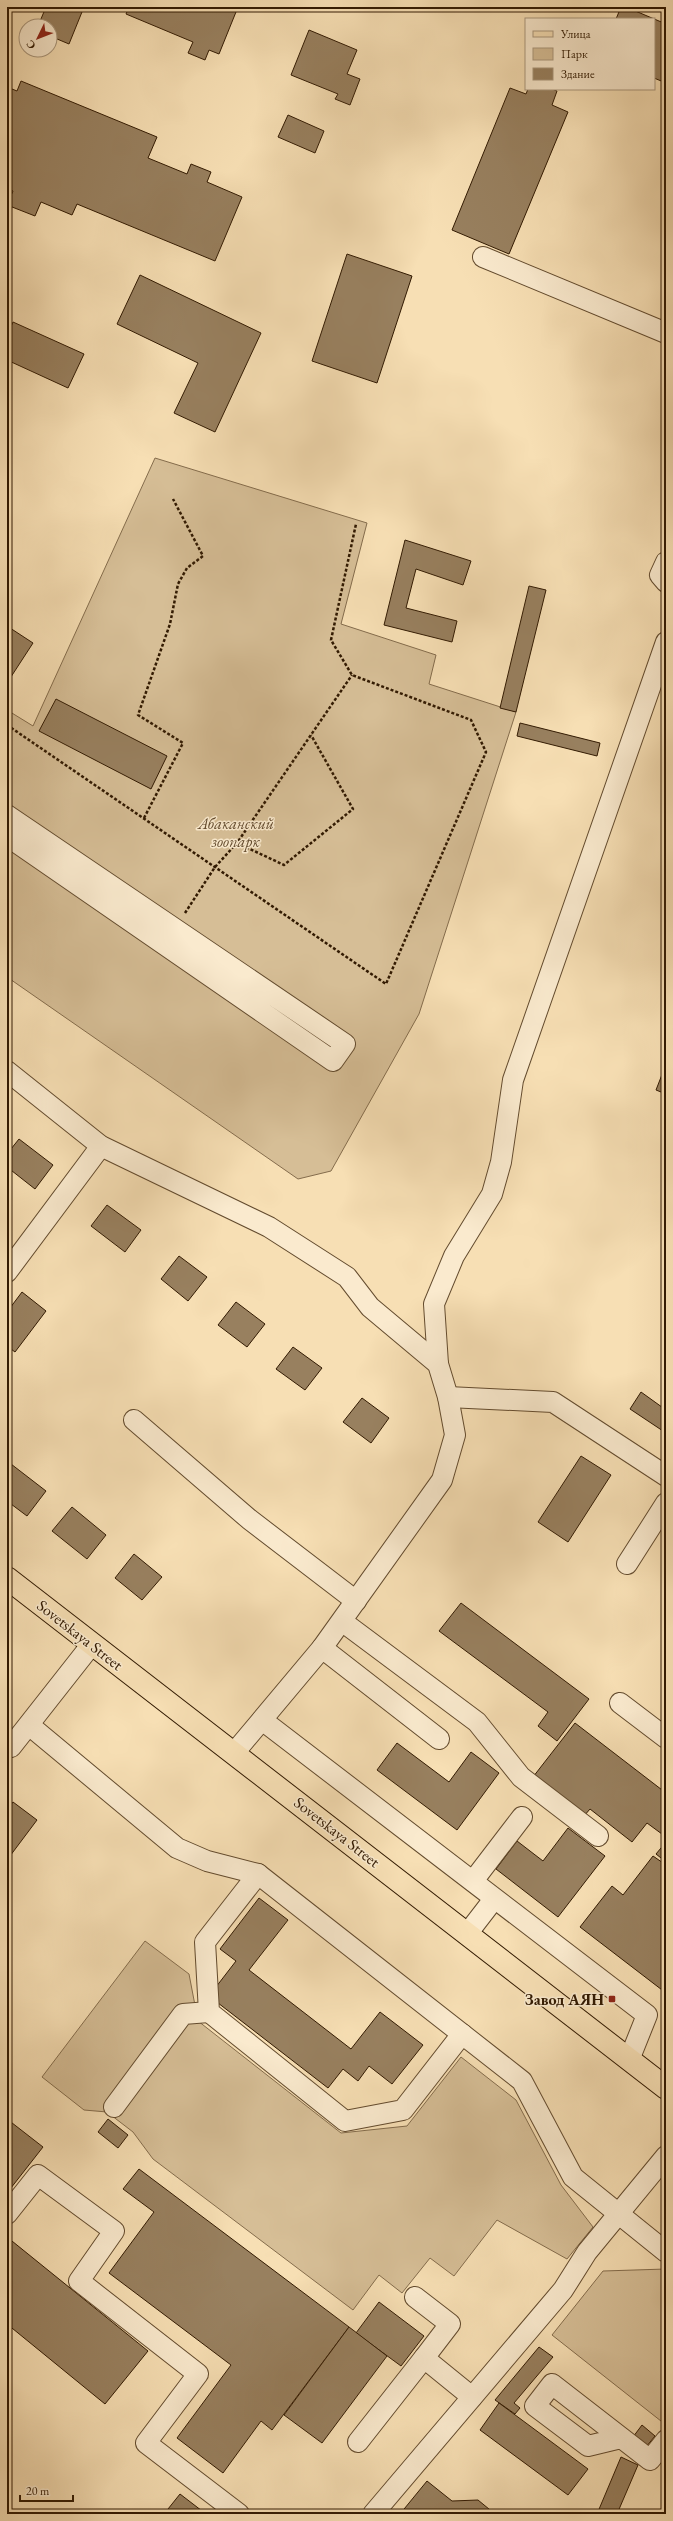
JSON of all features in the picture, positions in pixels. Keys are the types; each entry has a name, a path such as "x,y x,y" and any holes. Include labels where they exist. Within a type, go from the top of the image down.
{"main road":[{"name":"Sovetskaya Street","path":"7,1578 666,2088"}],"street":[{"path":"483,257 666,333"},
{"path":"666,562 660,575 666,582"},
{"path":"234,1753 343,1622 356,1601 442,1480 455,1435 448,1397 438,1364 434,1304 454,1256 492,1194 501,1162 513,1080 666,642"},
{"path":"7,815 345,1044 333,1061 7,836"},
{"path":"7,1071 101,1146 270,1227 347,1277 370,1307 438,1364"},
{"path":"7,1272 101,1146"},
{"path":"448,1397 554,1402 666,1476"},
{"path":"134,1420 249,1519 356,1601"},
{"path":"627,1564 666,1503"},
{"path":"343,1622 477,1722 521,1777 598,1836"},
{"path":"7,1745 11,1748 92,1644"},
{"path":"322,1648 439,1739"},
{"path":"620,1703 666,1738"},
{"path":"262,1720 647,2015 629,2060"},
{"path":"29,1725 177,1848 208,1861 258,1874 522,2081 573,2177 666,2252"},
{"path":"473,1881 522,1817"},
{"path":"209,2012 205,1942 258,1874"},
{"path":"467,1934 494,1899"},
{"path":"114,2107 183,2014 209,2012 345,2120 403,2110 462,2034"},
{"path":"373,2514 563,2290 587,2252 666,2156"},
{"path":"7,2214 38,2175 114,2231 79,2281 198,2374 146,2443 239,2514"},
{"path":"358,2442 450,2324 415,2296"},
{"path":"424,2358 472,2397"},
{"path":"621,2438 650,2460 666,2440"}],"path":[{"path":"144,818 183,743 138,715 170,624 178,584 187,568 203,556 173,499"},
{"path":"7,725 386,984 486,752 472,720 352,675 332,640 356,524"},
{"path":"175,928 215,867 237,843 352,675"},
{"path":"237,843 284,865 353,809 312,734"}],"green space":[{"name":"Абаканский зоопарк","path":"155,458 367,523 341,624 436,655 429,684 516,712 419,1014 331,1171 298,1179 7,977 7,710 33,726"},
{"path":"145,1941 189,1974 198,2021 341,2133 407,2126 461,2057 516,2100 561,2185 593,2227 567,2259 497,2220 454,2276 430,2258 402,2293 379,2275 353,2310 153,2159 133,2132 107,2112 84,2110 42,2077"},
{"path":"666,2269 666,2425 552,2335 603,2271"}],"building":[{"path":"46,7 84,7 69,44 58,39 58,18 41,18"},
{"path":"129,7 238,7 219,54 209,50 205,60 188,53 193,42 126,14"},
{"path":"621,7 626,7 652,18 616,18"},
{"path":"655,19 666,24 666,83 655,78"},
{"path":"309,30 357,50 347,74 360,79 350,105 335,99 338,94 291,75"},
{"path":"21,81 157,137 148,158 187,174 191,164 211,172 207,182 242,197 215,261 77,204 72,215 41,202 35,216 7,205 13,191 7,188 7,87 17,91"},
{"path":"510,88 526,94 528,90 557,91 552,105 568,112 509,254 452,230"},
{"path":"288,115 324,131 315,153 278,137"},
{"path":"347,254 412,276 377,383 312,361"},
{"path":"140,275 261,333 215,432 174,413 198,363 117,324"},
{"path":"13,322 84,354 68,388 7,360 7,336"},
{"path":"405,540 471,561 463,585 416,569 406,608 457,621 452,642 384,625"},
{"path":"529,586 546,590 516,712 500,708"},
{"path":"7,626 33,643 7,683"},
{"path":"56,699 167,756 151,789 39,731"},
{"path":"520,723 600,743 597,756 517,736"},
{"path":"663,1072 666,1074 666,1094 656,1090"},
{"path":"19,1139 53,1165 35,1189 7,1167 7,1154"},
{"path":"107,1205 141,1230 125,1252 91,1226"},
{"path":"179,1256 207,1277 188,1301 161,1279"},
{"path":"22,1292 46,1311 15,1352 7,1346 7,1312"},
{"path":"236,1302 265,1324 247,1347 218,1325"},
{"path":"293,1347 322,1368 305,1390 276,1369"},
{"path":"641,1392 666,1410 666,1433 630,1409"},
{"path":"362,1398 389,1418 371,1443 343,1422"},
{"path":"581,1456 611,1475 568,1542 538,1522"},
{"path":"11,1464 46,1491 27,1516 7,1501 7,1469"},
{"path":"72,1507 106,1535 87,1559 52,1531"},
{"path":"134,1554 162,1577 142,1600 115,1578"},
{"path":"461,1603 589,1699 557,1741 538,1726 548,1712 439,1631"},
{"path":"575,1723 666,1793 666,1837 647,1823 632,1842 590,1809 584,1816 533,1777"},
{"path":"397,1743 449,1782 471,1752 499,1773 457,1830 377,1770"},
{"path":"13,1802 37,1820 7,1860 7,1810"},
{"path":"568,1828 605,1856 558,1917 496,1869 517,1841 543,1861"},
{"path":"666,1842 666,1862 656,1854"},
{"path":"653,1856 666,1865 666,1993 580,1927 612,1886 623,1895"},
{"path":"259,1898 288,1920 249,1970 351,2049 380,2012 423,2045 392,2084 369,2066 358,2081 343,2069 328,2088 209,1996 236,1961 220,1949"},
{"path":"7,2119 43,2147 7,2193"},
{"path":"108,2119 128,2135 118,2148 98,2132"},
{"path":"139,2169 349,2327 272,2430 261,2421 223,2473 177,2438 231,2365 109,2273 154,2212 123,2189"},
{"path":"7,2237 148,2351 105,2404 7,2324"},
{"path":"379,2302 424,2336 401,2366 356,2333"},
{"path":"349,2327 387,2356 322,2443 284,2415"},
{"path":"539,2347 553,2357 514,2403 520,2408 515,2414 495,2400"},
{"path":"499,2403 588,2469 568,2495 480,2430"},
{"path":"642,2425 655,2436 646,2447 633,2437"},
{"path":"621,2457 638,2465 617,2514 597,2514"},
{"path":"427,2481 452,2501 478,2500 495,2514 400,2514"},
{"path":"180,2494 206,2514 164,2514"}],"place":[{"name":"Завод АЯН","path":"612,1999"}]}
